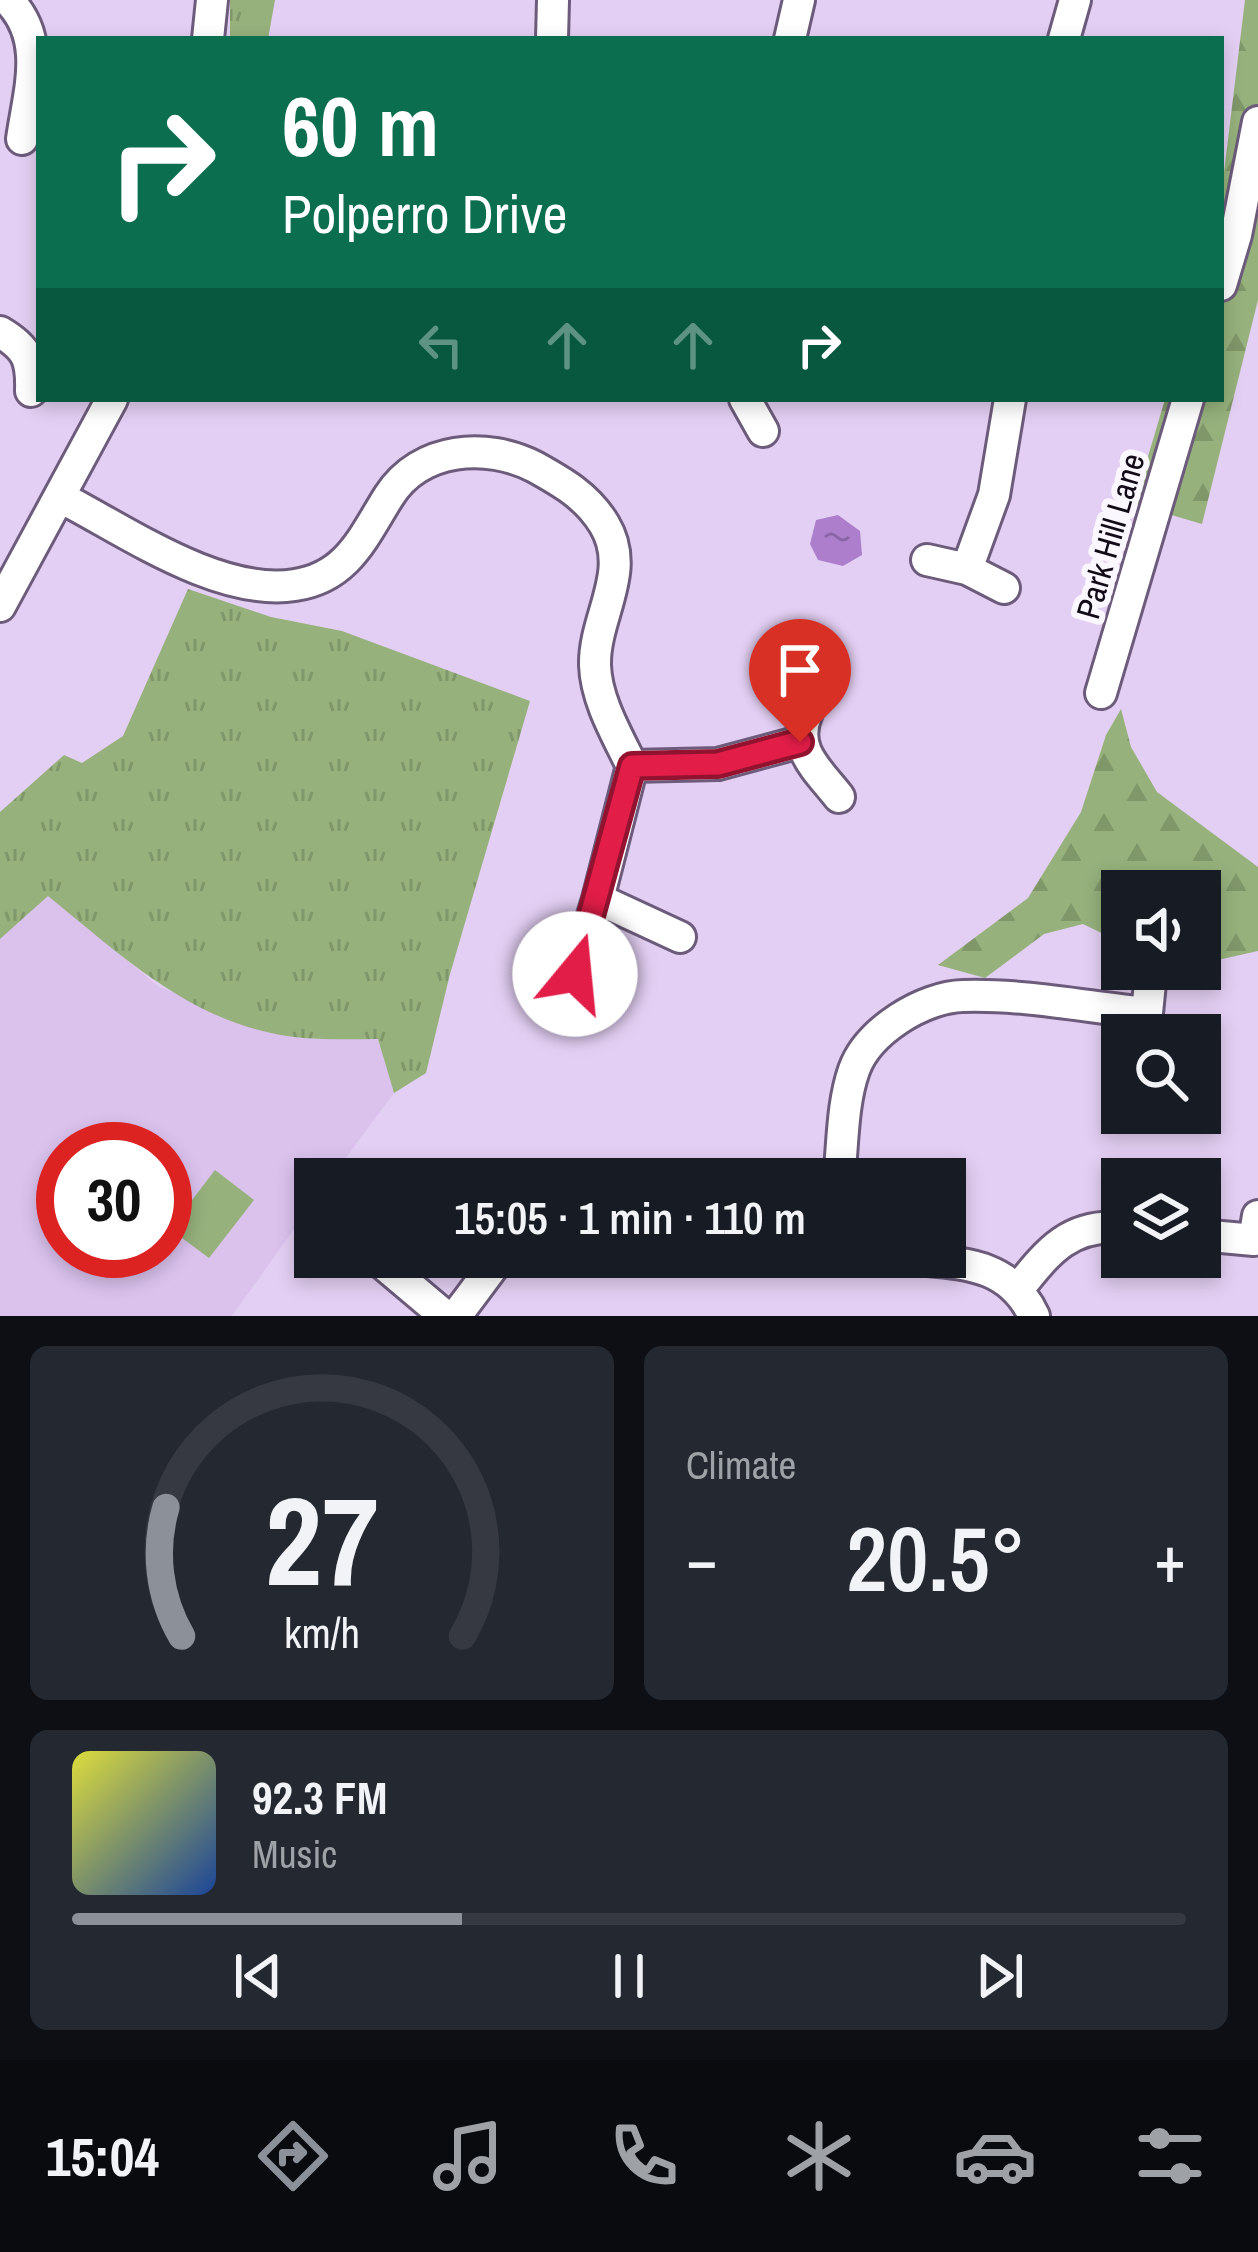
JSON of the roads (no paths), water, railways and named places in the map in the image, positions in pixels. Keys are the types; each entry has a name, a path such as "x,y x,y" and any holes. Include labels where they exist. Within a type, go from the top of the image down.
{"street":[{"path":"8,0 22,15 36,58 22,139"},
{"path":"208,36 212,0"},
{"path":"553,0 553,36"},
{"path":"791,36 799,0"},
{"path":"1065,36 1075,0"},
{"path":"1224,274 1258,122"},
{"path":"17,338 32,363 31,391"},
{"path":"0,606 110,402"},
{"path":"747,402 763,430"},
{"path":"967,569 994,495 1010,402"},
{"name":"Park Hill Lane","path":"1101,693 1187,402"},
{"path":"61,497 199,569 264,587 323,578 344,565 361,546 390,494 426,463 475,451 518,458 566,484 589,503 607,527 615,572 595,664 602,700 632,766 575,974"},
{"path":"927,560 967,569 1004,588"},
{"path":"632,766 718,764 803,728 839,797"},
{"path":"598,899 680,937"},
{"path":"841,1158 854,1068 883,1030 924,1007 961,996 1147,1013 1149,990"},
{"path":"1221,1237 1254,1240 1258,1216"},
{"path":"966,1265 978,1266 1026,1302 1049,1250 1068,1234 1101,1227"},
{"path":"400,1278 445,1316"},
{"path":"456,1316 484,1278"}],"water":[{"path":"838,515 860,531 862,555 843,566 818,560 810,544 816,520"}]}
